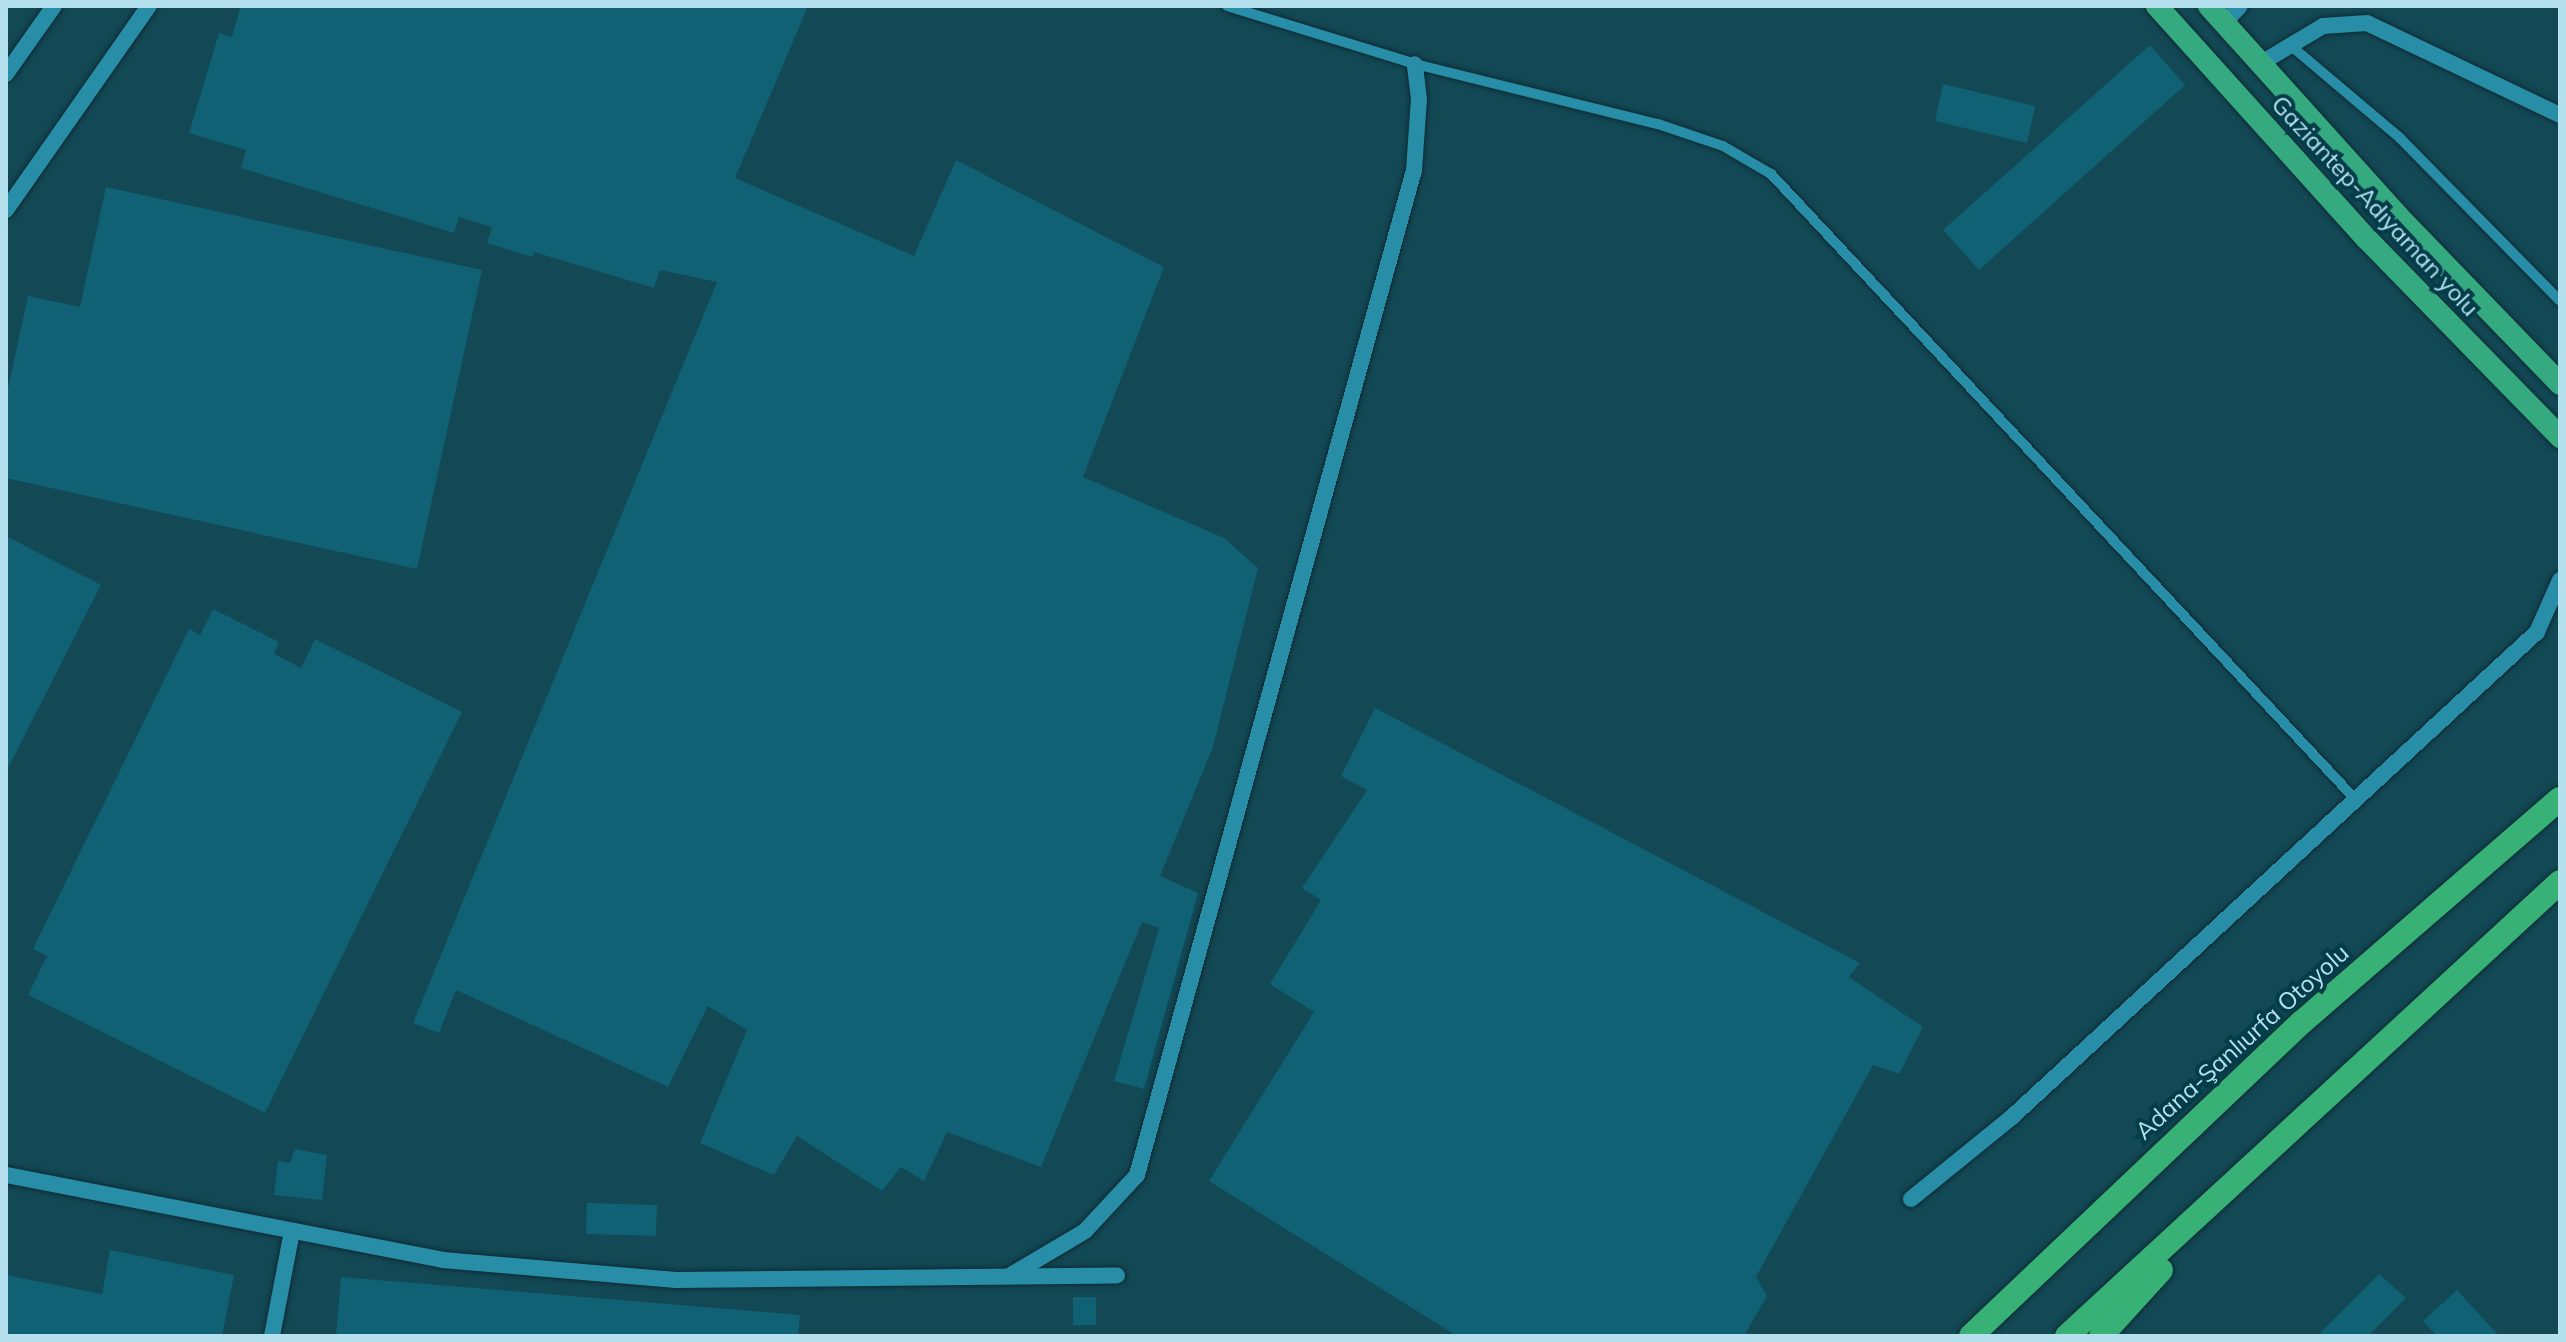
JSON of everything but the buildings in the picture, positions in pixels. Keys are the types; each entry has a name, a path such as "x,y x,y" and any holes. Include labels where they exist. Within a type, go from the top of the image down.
{"highway":[{"name":"Gaziantep-Adıyaman yolu","path":"2157,6 2367,239 2560,437"},
{"name":"Gaziantep-Adıyaman yolu","path":"2216,14 2396,214 2560,384"},
{"name":"Adana-Şanlıurfa Otoyolu","path":"1971,1336 2279,1043 2560,799"},
{"path":"2067,1336 2250,1171 2560,882"},
{"path":"2101,1336 2250,1171"}],"street":[{"path":"6,74 54,6"},
{"path":"6,210 149,6"},
{"path":"2216,14 2240,6"},
{"path":"2261,63 2323,26 2367,23 2560,115"},
{"path":"1011,1275 1085,1231 1137,1175 1410,184 1419,99 1415,64"},
{"path":"1911,1199 2013,1116 2537,632 2560,580"},
{"path":"6,1175 443,1260 676,1280 1117,1275"},
{"path":"272,1336 292,1231"}],"lane":[{"path":"1227,6 1415,64 1658,124 1723,146 1771,174 2356,800"},
{"path":"2290,45 2400,138 2560,301"}]}
